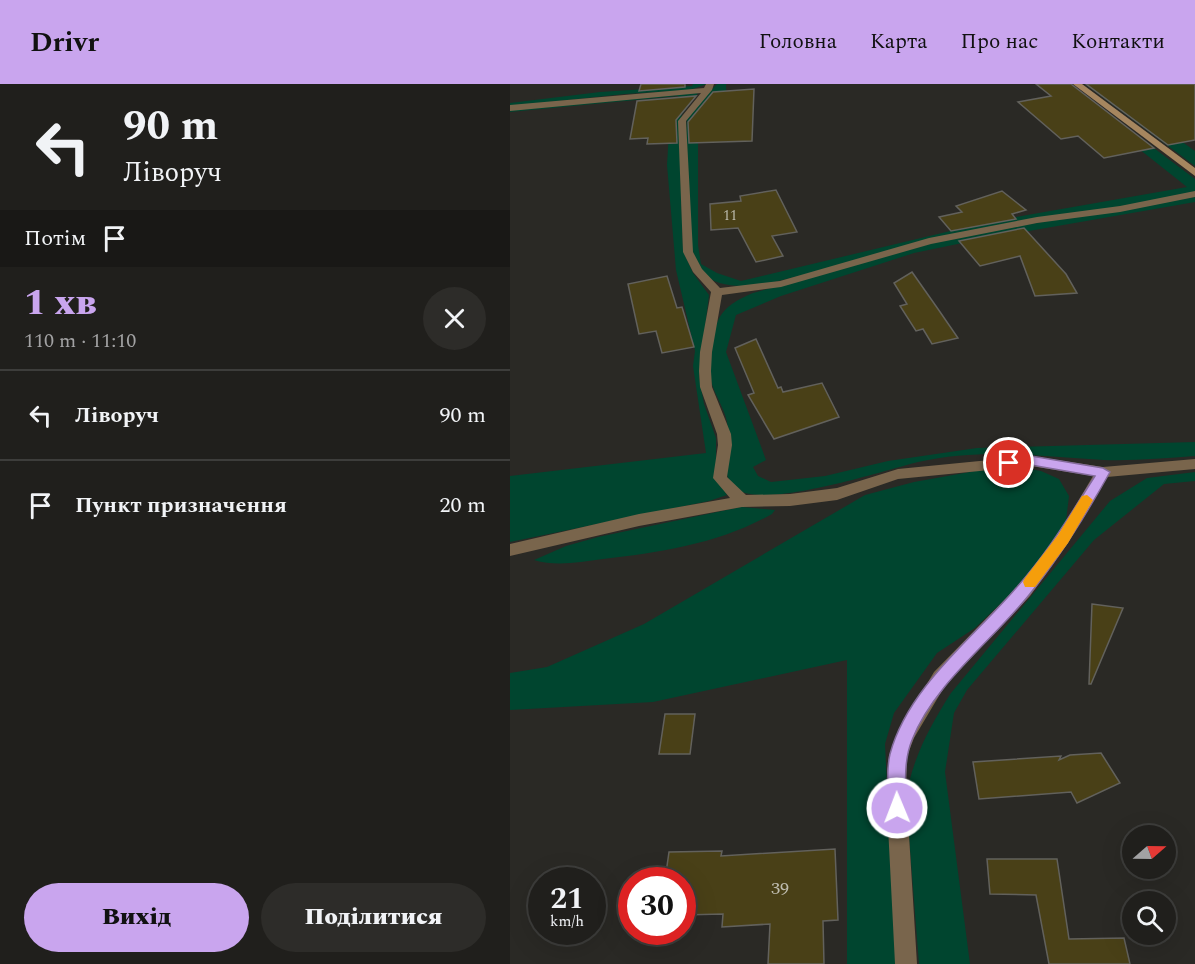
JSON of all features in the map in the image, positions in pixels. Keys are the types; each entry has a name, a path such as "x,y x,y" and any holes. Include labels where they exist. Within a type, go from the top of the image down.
{"street":[{"path":"1077,84 1195,173"},
{"path":"510,108 709,87"},
{"path":"709,87 682,121 688,252 697,270 717,292"},
{"path":"717,292 781,284 940,239 1037,220 1120,209 1195,194"},
{"path":"717,292 706,352 706,387 724,434 725,445 720,478 742,501"},
{"path":"510,550 639,520 742,501 790,500 837,494 898,474 1031,461 1103,472 1195,464"},
{"path":"906,964 896,787 898,756 906,734 940,678 983,636 1030,582 1063,539 1103,472"}],"green space":[{"path":"693,84 707,84 690,90 510,106 510,103 600,92 692,86"},
{"path":"717,84 726,84 727,109 698,129 698,245 701,264 717,273 741,281 988,222 1187,187 1057,84 1069,84 1195,179 1195,192 1113,208 1027,220 766,284 741,286 723,284 707,277 695,260 691,243 686,174 687,117"},
{"path":"1085,84 1101,84 1195,151 1195,166"},
{"path":"698,93 682,114 679,126 683,251 693,273 709,295 699,377 704,404 716,438 716,478 727,495 709,501 510,542 510,476 706,453 693,366 695,351 676,270 667,165 670,115 680,115 678,96 510,112 510,110"},
{"path":"1195,197 1195,202 914,253 781,296 736,315 726,352 766,460 753,467 758,476 771,482 825,476 888,461 977,448 1195,442 1195,456 1115,460 1011,454 965,455 918,462 801,491 755,495 740,491 733,486 726,463 727,421 711,381 710,364 718,320 723,312 740,299 753,293 933,243 1024,225"},
{"path":"1019,467 1041,471 1059,479 1069,496 1066,521 1051,545 1017,588 975,628 937,653 894,713 885,744 896,964 847,964 847,660 653,702 510,710 510,673 547,667 644,624 865,495 914,482 981,470"},
{"path":"1195,472 1195,481 1164,484 1094,540 967,690 954,713 945,772 970,964 919,964 906,798 917,756 936,718 951,693 1110,501 1147,478"},
{"path":"741,507 775,510 772,514 732,532 668,550 568,563 534,560 566,546 598,537"}],"building":[{"path":"641,84 685,84 685,87 639,91"},
{"path":"1036,84 1071,84 1154,148 1104,158 1078,136 1061,139 1018,102 1051,96"},
{"path":"1086,84 1195,84 1195,140 1168,145"},
{"path":"754,89 752,141 689,143 688,122 713,92"},
{"path":"696,96 676,120 677,143 647,144 648,138 630,139 637,101"},
{"path":"776,190 797,232 772,236 783,256 756,262 738,228 711,230 710,204 741,201 740,196"},
{"path":"1002,191 1026,210 1012,214 1016,219 951,231 939,217 962,212 956,206"},
{"path":"1024,228 1066,274 1077,293 1035,296 1020,256 980,266 959,241"},
{"path":"912,272 958,338 932,344 923,329 916,331 900,306 907,304 894,283"},
{"path":"667,276 677,308 682,307 694,347 662,353 656,331 639,334 628,284"},
{"path":"756,339 778,388 781,387 783,392 822,383 839,417 774,439 748,395 754,393 735,348"},
{"path":"1092,604 1123,608 1091,684 1089,684"},
{"path":"665,714 695,714 690,754 659,754"},
{"path":"1101,753 1120,783 1077,803 1071,792 979,799 973,762 1061,756 1059,760 1070,755"},
{"path":"835,849 838,920 823,921 824,964 768,964 770,924 722,927 723,914 696,915 696,867 667,867 669,852 722,851 721,856"},
{"path":"987,859 1057,859 1069,939 1122,938 1122,945 1126,945 1130,964 1049,964 1036,895 990,894"}],"slow traffic":[{"path":"1030,582 1063,539 1087,500"}],"route":[{"path":"897,808 898,756 906,734 918,713 940,678 1024,591 1063,539 1103,472 1031,461 1009,463"}]}
